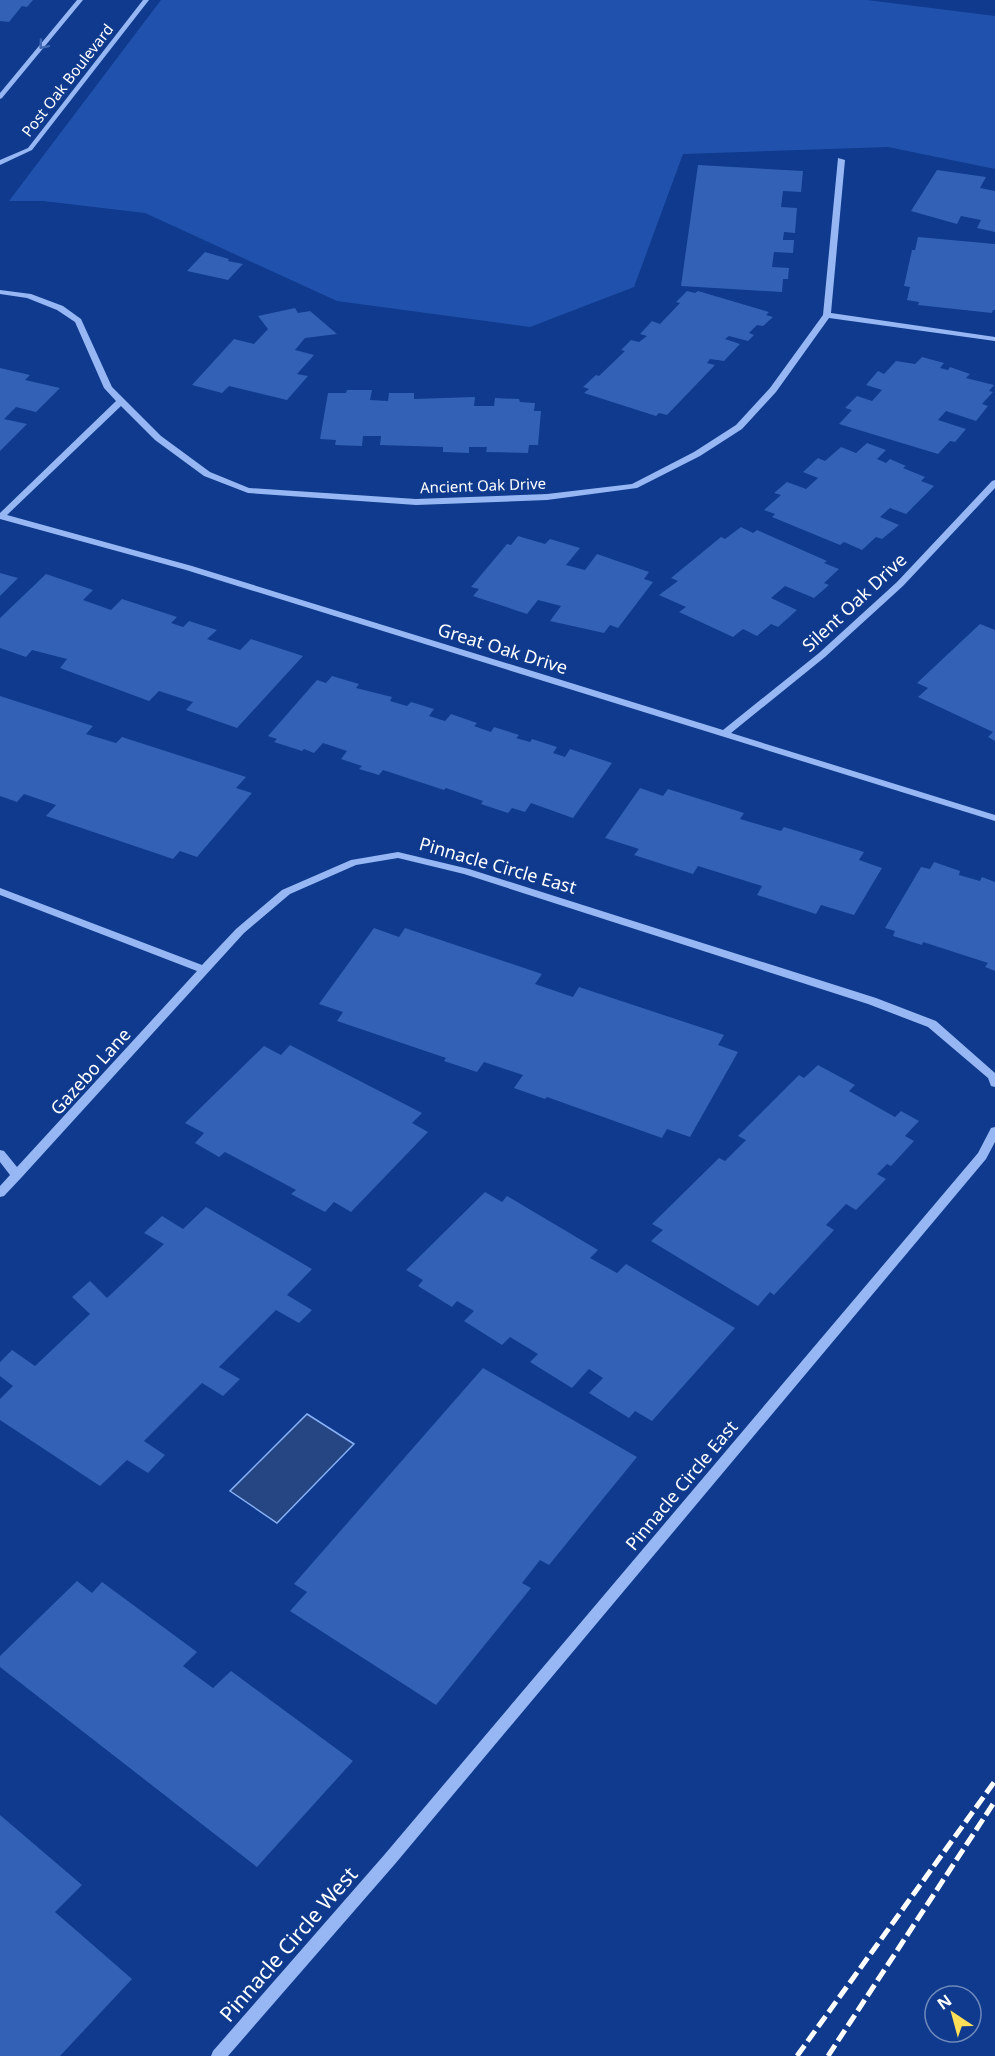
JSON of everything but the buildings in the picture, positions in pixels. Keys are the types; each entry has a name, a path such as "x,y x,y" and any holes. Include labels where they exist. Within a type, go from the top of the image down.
{"street":[{"path":"0,97 80,0"},
{"name":"Post Oak Boulevard","path":"0,163 30,149 146,0"},
{"path":"841,160 827,315 995,339"},
{"name":"Ancient Oak Drive","path":"0,292 28,296 60,308 78,321 108,388 158,438 207,474 248,490 416,502 548,497 634,486 697,454 739,427 773,390 827,315"},
{"path":"1,516 121,401"},
{"name":"Silent Oak Drive","path":"724,734 822,656 900,584 995,483"},
{"name":"Great Oak Drive","path":"1,516 189,568 995,818"},
{"name":"Pinnacle Circle East","path":"204,970 240,931 286,892 354,862 398,855 466,871 872,1001 932,1024 992,1076 995,1083"},
{"path":"0,891 204,970"},
{"name":"Gazebo Lane","path":"0,1193 204,970"},
{"name":"Pinnacle Circle East","path":"390,1859 982,1156 995,1131"},
{"path":"0,1154 17,1175"},
{"name":"Pinnacle Circle West","path":"218,2056 390,1859"}],"shaded area":[{"path":"161,0 867,0 995,16 995,169 888,147 683,154 634,287 530,327 337,301 145,213 43,201 9,201"},
{"path":"307,1414 354,1444 277,1523 230,1491"}],"railway":[{"path":"797,2056 995,1781"},
{"path":"828,2056 995,1801"}]}
